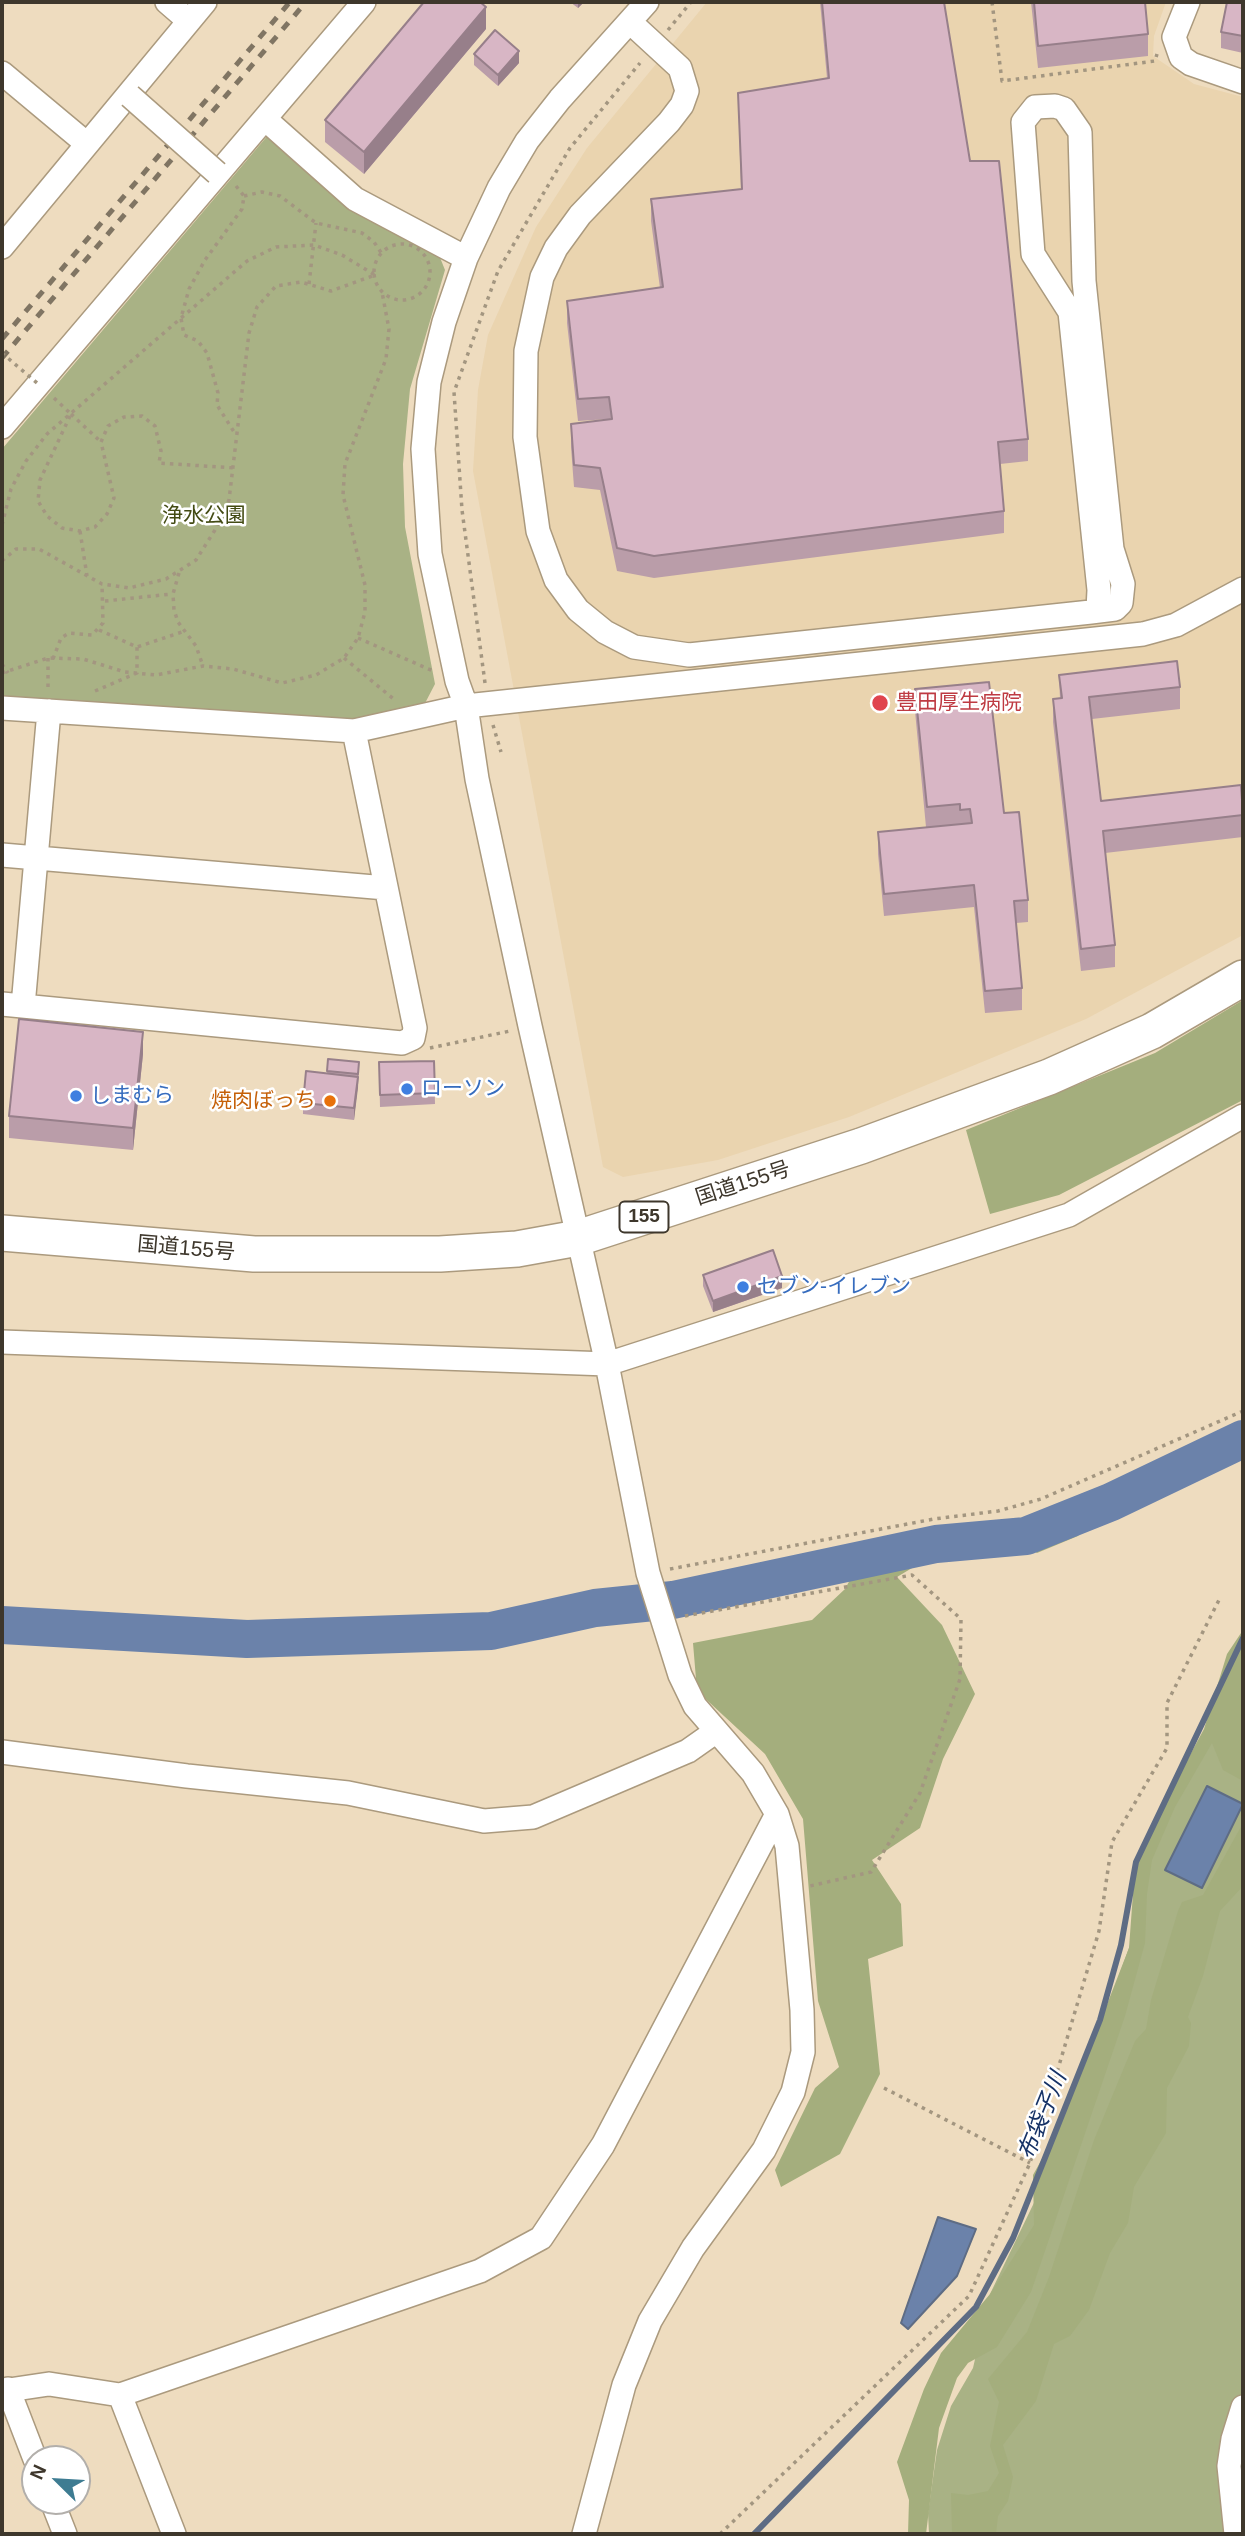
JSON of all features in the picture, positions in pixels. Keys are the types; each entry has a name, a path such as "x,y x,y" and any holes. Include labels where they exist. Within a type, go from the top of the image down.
{"highway":[{"name":"国道155号","path":"2,1233 254,1254 440,1254 517,1249 578,1238 861,1146 1049,1077 1152,1031 1243,978"}],"street":[{"path":"167,2 189,21"},
{"path":"2,247 130,96 205,2"},
{"path":"2,427 364,2"},
{"path":"584,2534 624,2385 650,2321 693,2248 764,2150 793,2092 803,2038 787,1846 777,1814 753,1773 695,1706 680,1675 648,1573 607,1364 530,1027 477,779 466,706 457,681 430,554 423,449 429,382 444,322 466,258 499,188 527,141 602,50 647,2"},
{"path":"1188,2 1174,37 1181,57 1191,64 1243,82"},
{"path":"630,22 680,68 687,91 682,105 669,122 580,215 556,247 542,277 526,351 525,437 537,531 556,580 578,610 605,632 634,647 689,655 1115,609 1121,603 1123,584 1112,549 1084,281 1080,132 1064,110 1055,106 1035,107 1023,122 1033,254 1070,312 1099,590 1098,610"},
{"path":"2,73 87,144"},
{"path":"130,96 217,173"},
{"path":"265,119 355,199 466,258"},
{"path":"2,708 354,731 466,706 1143,634 1176,625 1243,589"},
{"path":"49,711 36,858 13,1005 402,1042 413,1038 415,1028 354,731"},
{"path":"2,855 386,888"},
{"path":"2,1342 607,1364 1069,1215 1243,1116"},
{"path":"2,1752 348,1793 484,1821 533,1817 688,1751 715,1732"},
{"path":"29,2445 5,2390 49,2384 120,2395 480,2272 541,2238 603,2145 777,1814"},
{"path":"120,2395 174,2534"},
{"path":"1236,2534 1229,2466 1233,2439 1243,2407"},
{"path":"58,2515 65,2534"}],"path":[{"path":"992,2 1002,81 1155,61 1158,51"},
{"path":"217,173 244,196"},
{"path":"244,196 262,192 279,196 316,223 362,233 382,254"},
{"path":"237,436 217,405 218,393 207,353 198,341 184,335 181,318 189,289 205,260 242,209 244,196"},
{"path":"309,284 316,223"},
{"path":"2,525 11,489 26,461 47,434 247,261 276,247 314,245 342,255 375,275 382,292 389,329 386,359 345,464 343,495 365,585 365,612 358,638 344,658 316,676 282,683 233,669 203,666 156,675 137,673 83,659 50,659 2,673"},
{"path":"375,275 382,254 392,246 410,246 425,256 430,272 424,289 409,300 399,300 382,292"},
{"path":"2,561 16,549 39,549 102,584 143,587 179,573 196,561 229,500 235,468 249,332 257,307 276,286 309,284 331,291 375,275"},
{"path":"2,354 102,442"},
{"path":"71,414 40,480 38,501 47,516 62,527 80,531 95,527 107,514 114,498 102,442 108,426 124,416 142,416 155,426 161,451 159,463 235,468"},
{"path":"80,531 87,576"},
{"path":"179,573 173,594 174,610 203,666"},
{"path":"49,711 50,659 61,638 69,633 92,635 99,630 105,615 102,584"},
{"path":"105,601 173,594"},
{"path":"99,630 137,647 185,631"},
{"path":"358,638 457,681"},
{"path":"137,647 137,673"},
{"path":"344,658 416,718"},
{"path":"2,664 8,673"},
{"path":"85,694 137,673"},
{"path":"413,1038 433,1050 530,1027"},
{"path":"648,1573 934,1519 998,1511 1041,1499 1243,1411"},
{"path":"661,1621 912,1575 961,1619 960,1679 920,1793 871,1872 791,1890"},
{"path":"720,2534 969,2296 1030,2163 1099,1931 1112,1842 1167,1748 1167,1703 1221,1596"},
{"path":"884,2088 1030,2163"}],"shaded area":[{"name":"豊田厚生病院","path":"707,2 1166,2 1154,36 1153,56 1194,84 1243,97 1243,935 1086,1019 849,1117 718,1160 623,1177 603,1167 473,471 478,390 488,335 536,227 587,148"}],"green space":[{"name":"浄水公園","path":"269,134 353,212 439,255 445,270 410,389 403,464 405,527 435,684 422,709 346,726 2,701 2,449"},
{"path":"1243,1000 1243,1100 1059,1195 990,1214 966,1130 1155,1053"},
{"path":"1243,1428 1243,1447 1210,1453 1107,1497 1078,1536 1037,1553 1007,1532 957,1541 897,1577 942,1625 975,1694 943,1759 920,1828 872,1860 901,1904 903,1946 868,1959 880,2074 840,2154 781,2187 775,2170 815,2088 839,2067 818,2001 803,1819 765,1754 697,1691 693,1643 812,1620 845,1589 862,1558 891,1537 1023,1518"},
{"path":"1243,1630 1243,1781 1223,1770 1212,1743 1175,1807 1152,1860 1147,1894 1145,1943 1125,2016 1031,2292 997,2347 968,2363 957,2378 939,2428 926,2534 908,2534 909,2500 897,2462 924,2389 941,2353 990,2294 1034,2225 1033,2175 1058,2130 1129,1948 1135,1866 1164,1803 1204,1729 1227,1654"},
{"path":"1243,1652 1243,2534 929,2534 928,2513 937,2450 951,2406 973,2368 990,2294 1044,2182 1130,1945 1140,1866"},
{"path":"1243,1823 1243,1886 1220,1911 1203,1976 1188,2017 1191,2023 1189,2046 1167,2088 1166,2133 1134,2187 1128,2223 1110,2253 1089,2310 1070,2336 1054,2344 1036,2401 1003,2445 1013,2477 1008,2501 998,2516 996,2534 952,2534 951,2493 968,2495 988,2491 999,2473 990,2446 999,2402 988,2379 1027,2332 1049,2277 1094,2140 1135,2041 1146,2029 1151,2000 1178,1911 1182,1902 1203,1895"}],"water":[{"path":"1207,1786 1243,1804 1202,1888 1165,1870"},
{"path":"938,2217 976,2229 957,2276 908,2329 901,2323"}],"building":[{"path":"424,2 480,2 486,7 364,152 325,120"},
{"path":"822,2 944,2 970,161 999,161 1028,439 998,442 1004,511 654,556 617,548 600,468 574,465 571,424 612,419 609,397 578,399 567,301 663,287 651,199 742,189 738,93 829,78"},
{"path":"1034,2 1145,2 1148,34 1038,46"},
{"path":"1227,2 1243,2 1243,36 1221,32"},
{"path":"495,30 519,51 498,75 474,54"},
{"path":"1177,661 1180,687 1089,697 1101,801 1241,785 1243,815 1103,831 1115,945 1081,949 1053,699 1062,698 1059,675"},
{"path":"989,682 1004,813 1019,812 1028,900 1014,901 1022,988 985,991 974,885 884,894 878,832 972,823 970,809 960,810 960,804 927,807 915,689"},
{"name":"しまむら","path":"19,1019 143,1032 133,1128 9,1116"},
{"path":"328,1059 359,1062 358,1074 327,1071"},
{"name":"ローソン","path":"434,1061 435,1093 380,1095 379,1062"},
{"name":"焼肉ぼっち","path":"306,1071 358,1077 354,1108 303,1103"},
{"path":"773,1250 782,1276 713,1301 703,1275"}],"waterway":[{"path":"2,1625 247,1639 491,1631 595,1608 673,1600 936,1544 1026,1536 1111,1502 1243,1439"},
{"name":"布袋子川","path":"754,2534 976,2307 1013,2238 1100,2020 1121,1945 1136,1862 1243,1638"}],"railway":[{"path":"2,339 290,2"},
{"path":"2,358 306,2"}],"place":[{"name":"豊田厚生病院","path":"880,703"},
{"name":"ローソン","path":"407,1089"},
{"name":"しまむら","path":"76,1096"},
{"name":"焼肉ぼっち","path":"330,1101"},
{"name":"セブン-イレブン","path":"743,1287"}]}
